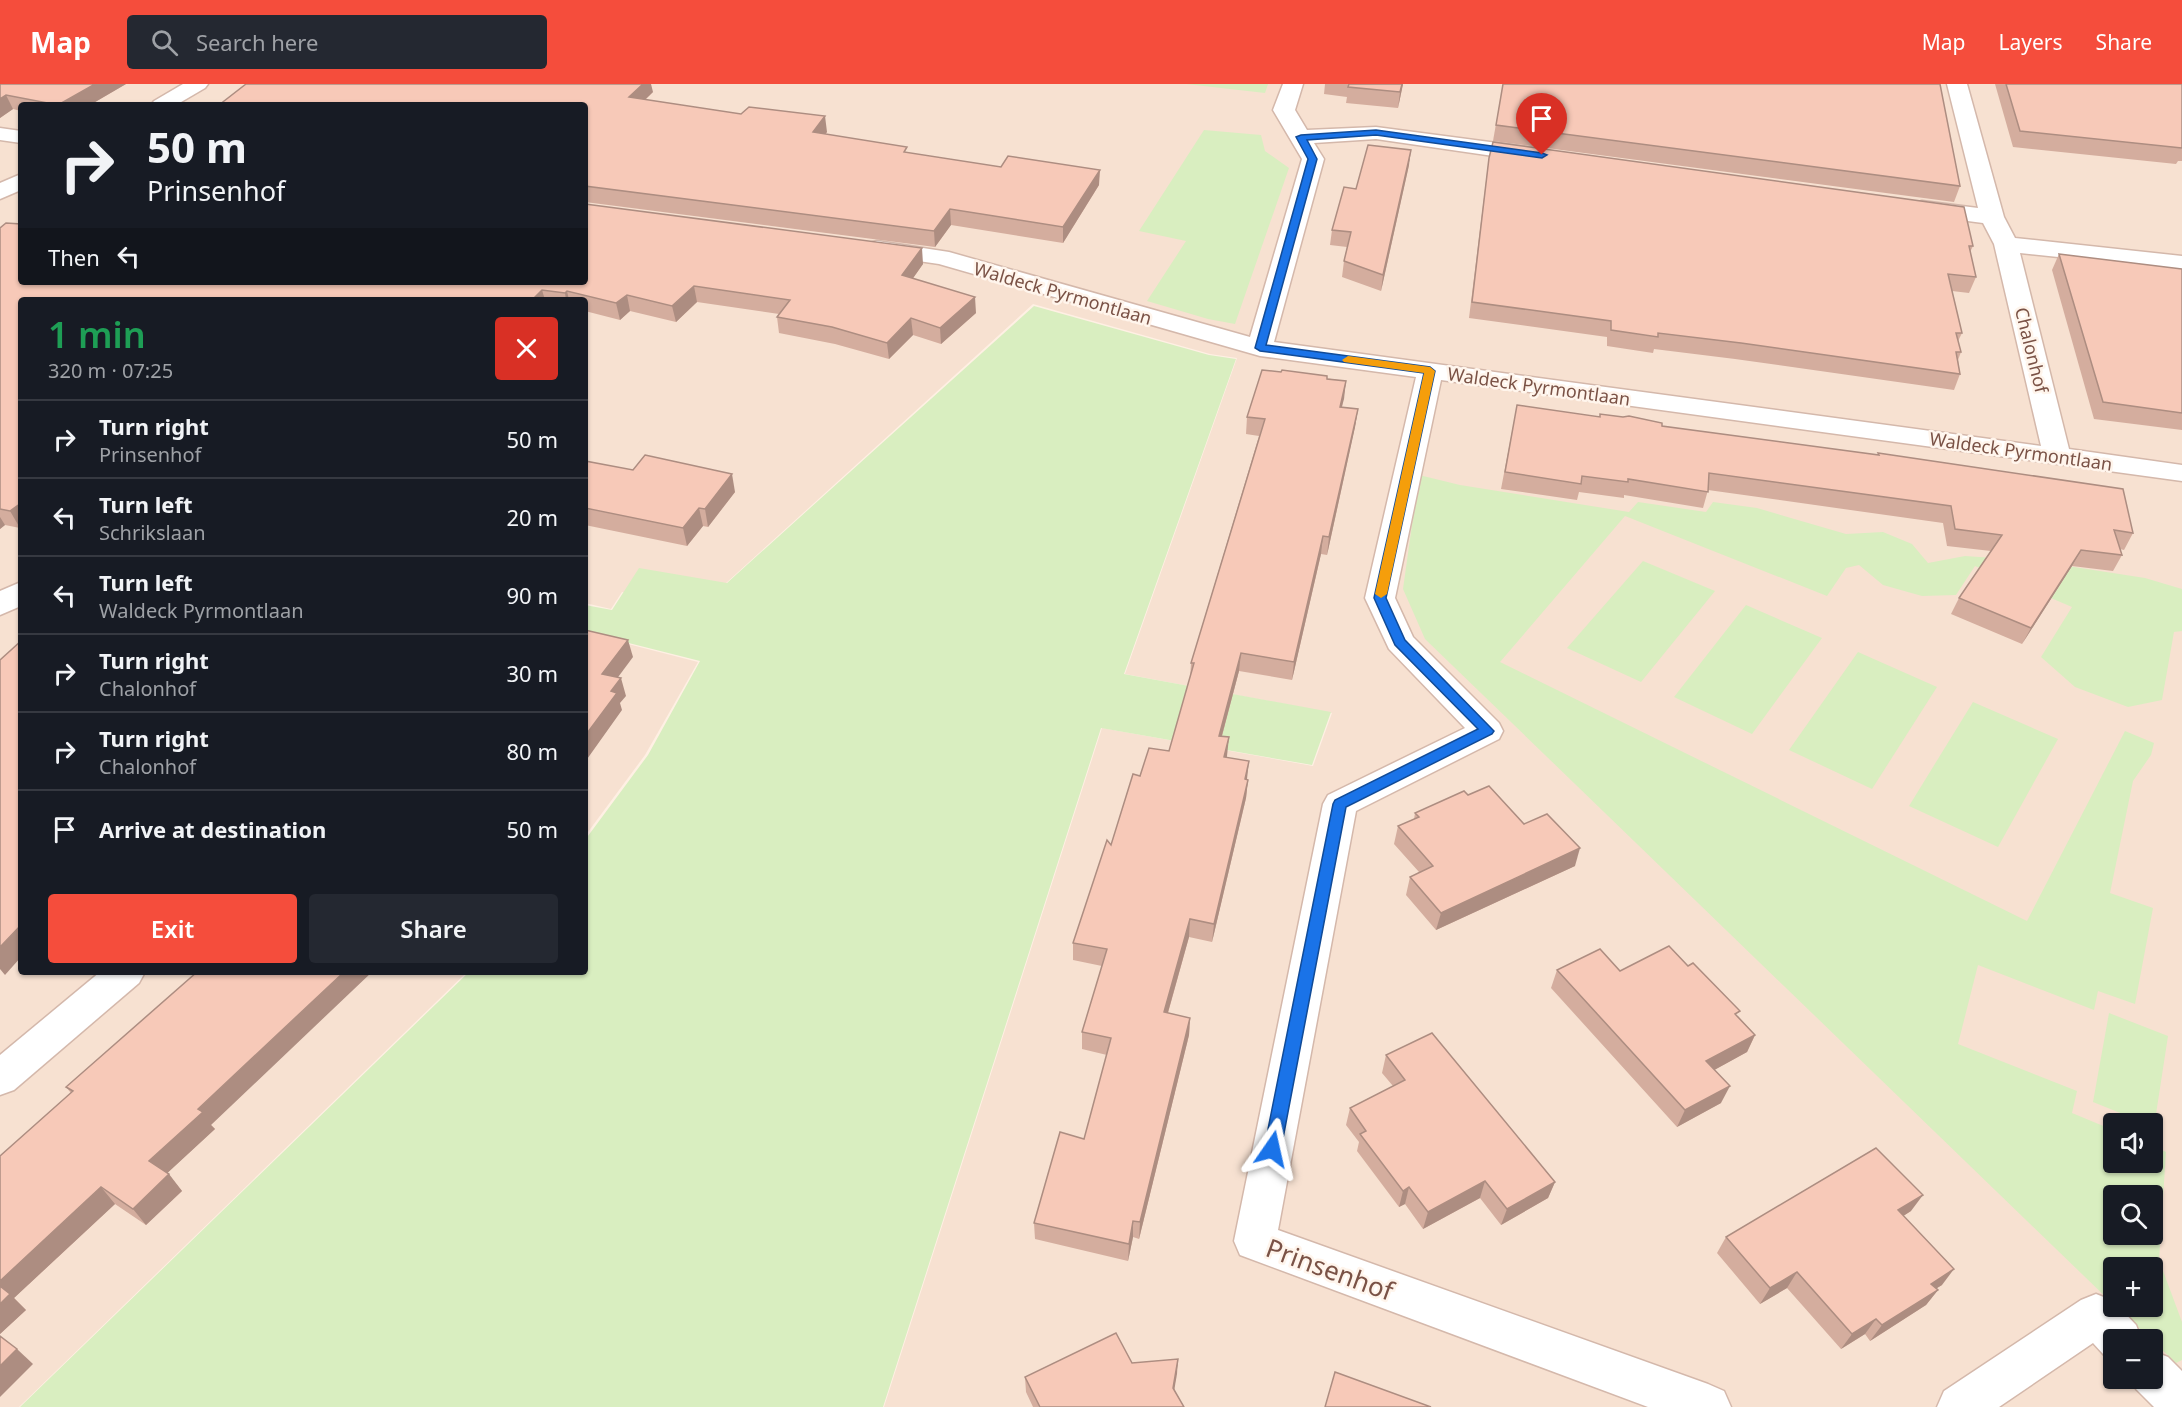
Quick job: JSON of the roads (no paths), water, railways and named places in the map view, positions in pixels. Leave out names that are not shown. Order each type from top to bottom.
[{"type":"street","points":[[166,102],[198,84]]},
{"type":"street","points":[[1260,348],[1313,159],[1284,110],[1293,84]]},
{"type":"street","name":"Chalonhof","points":[[1957,84],[1992,217],[2006,244],[2057,456]]},
{"type":"street","points":[[1301,137],[1376,133],[1554,157]]},
{"type":"street","points":[[0,134],[18,137]]},
{"type":"street","points":[[0,192],[18,183]]},
{"type":"street","points":[[1897,204],[1992,217]]},
{"type":"street","points":[[2006,244],[2182,263]]},
{"type":"street","name":"Waldeck Pyrmontlaan","points":[[858,246],[941,257],[1260,348],[2182,473]]},
{"type":"street","name":"Prinsenhof","points":[[1430,371],[1380,598],[1400,642],[1487,731],[1340,804],[1255,1241],[1708,1407]]},
{"type":"street","points":[[0,605],[18,594]]},
{"type":"street","points":[[0,1078],[122,975]]},
{"type":"street","points":[[1960,1407],[2108,1327]]},
{"type":"street","points":[[2163,1384],[2182,1403]]}]
